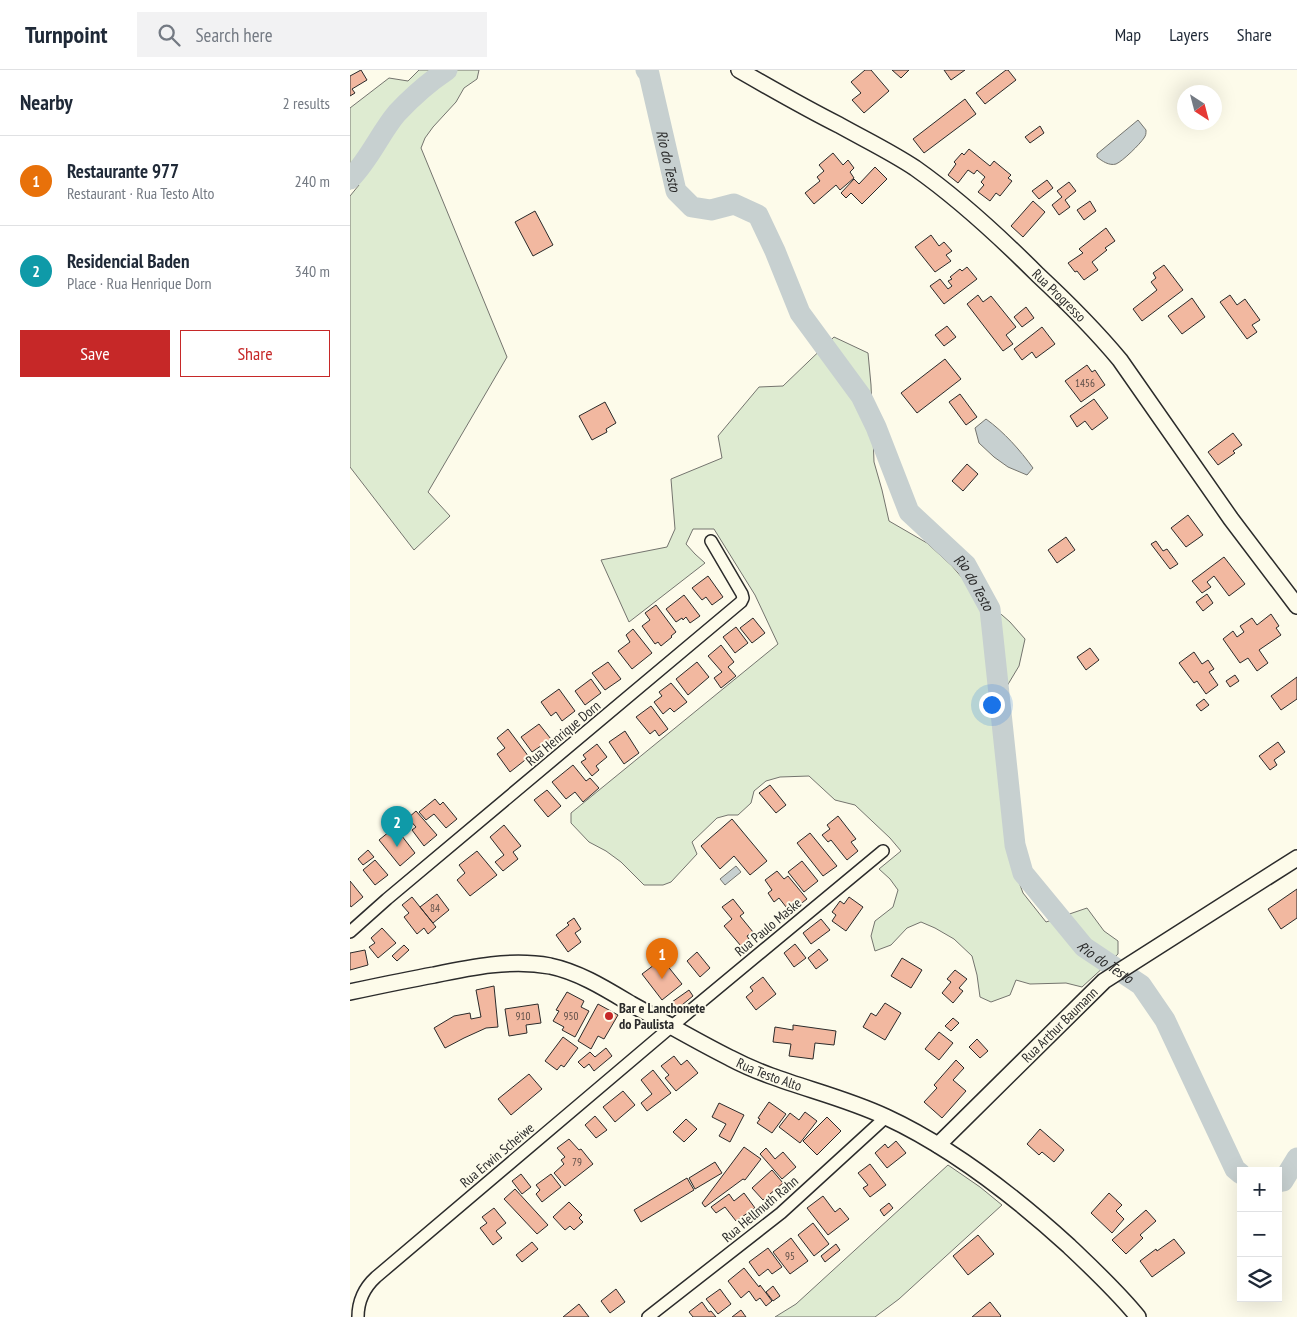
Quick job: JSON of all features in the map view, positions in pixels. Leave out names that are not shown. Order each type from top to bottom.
[{"type":"street","name":"Rua Progresso","points":[[739,70],[815,113],[876,144],[914,168],[937,184],[1020,256],[1099,335],[1120,360],[1235,525],[1297,606]]},
{"type":"street","name":"Rua Henrique Dorn","points":[[350,932],[741,602],[742,594],[711,541]]},
{"type":"street","name":"Rua Paulo Maske","points":[[672,1026],[882,851]]},
{"type":"street","name":"Rua Arthur Baumann","points":[[938,1145],[1104,981],[1297,858]]},
{"type":"street","name":"Rua Testo Alto","points":[[350,992],[489,964],[517,963],[548,966],[573,973],[754,1070],[864,1108],[886,1117],[938,1145],[993,1182],[1025,1208],[1107,1282],[1138,1317]]},
{"type":"street","name":"Rua Erwin Scheiwe","points":[[358,1317],[364,1291],[376,1277],[672,1026]]},
{"type":"street","name":"Rua Hellmuth Rahn","points":[[648,1317],[781,1213],[886,1117]]},
{"type":"green space","points":[[419,70],[479,70],[477,79],[464,88],[456,102],[425,138],[421,148],[507,357],[428,492],[450,516],[414,550],[350,467],[350,196],[359,185],[350,189],[350,108],[389,78],[408,81]]},
{"type":"green space","points":[[834,337],[868,353],[874,462],[889,521],[927,543],[952,566],[970,587],[1010,622],[1025,639],[1019,666],[992,711],[1003,798],[1007,849],[1023,893],[1046,922],[1087,908],[1104,931],[1118,941],[1118,954],[1082,987],[1066,983],[1030,984],[1016,980],[1010,995],[991,1002],[980,997],[972,956],[954,939],[921,922],[907,928],[891,945],[875,951],[871,936],[875,921],[893,907],[898,890],[879,869],[901,851],[855,805],[835,800],[809,776],[780,777],[766,781],[754,791],[751,803],[738,815],[717,818],[692,842],[697,854],[671,882],[663,885],[644,885],[621,862],[589,842],[571,823],[571,813],[778,644],[755,595],[714,529],[693,529],[686,544],[705,563],[629,622],[601,560],[667,547],[675,529],[671,479],[722,458],[718,436],[759,387],[783,386]]},
{"type":"green space","points":[[948,1165],[1002,1205],[899,1299],[875,1317],[775,1317],[796,1304]]},
{"type":"shaded area","points":[[1138,120],[1146,130],[1146,135],[1127,156],[1116,164],[1106,163],[1097,157],[1097,154]]},
{"type":"shaded area","points":[[986,419],[1011,442],[1033,468],[1027,475],[1008,467],[979,443],[975,428]]},
{"type":"shaded area","points":[[736,866],[741,872],[725,885],[720,879]]},
{"type":"building","points":[[361,70],[367,80],[352,89],[355,93],[350,96],[350,76]]},
{"type":"building","points":[[865,70],[871,70],[889,91],[864,113],[852,100],[861,93],[851,82]]},
{"type":"building","points":[[892,70],[909,70],[901,78]]},
{"type":"building","points":[[944,70],[965,70],[951,80]]},
{"type":"building","points":[[1006,70],[1016,80],[985,104],[976,93]]},
{"type":"building","points":[[965,99],[976,114],[924,153],[913,139]]},
{"type":"building","points":[[1040,126],[1044,133],[1030,143],[1025,137]]},
{"type":"building","points":[[969,149],[990,166],[994,161],[1011,175],[1008,178],[1012,181],[1000,196],[996,193],[990,201],[978,192],[984,185],[981,182],[985,177],[977,170],[974,174],[968,170],[958,183],[948,175],[956,164],[954,162],[962,153],[964,155]]},
{"type":"building","points":[[833,153],[843,165],[848,160],[854,168],[850,172],[854,178],[840,190],[836,185],[814,204],[805,193],[820,181],[817,177],[824,171],[819,165]]},
{"type":"building","points":[[875,167],[887,179],[862,204],[851,193],[846,198],[841,193],[854,179],[859,184]]},
{"type":"building","points":[[1047,180],[1053,188],[1039,199],[1032,191]]},
{"type":"building","points":[[1069,182],[1076,191],[1065,200],[1070,207],[1059,215],[1052,205],[1062,197],[1057,191]]},
{"type":"building","points":[[1033,201],[1045,212],[1023,237],[1011,226]]},
{"type":"building","points":[[1090,201],[1096,211],[1084,220],[1077,210]]},
{"type":"building","points":[[535,211],[553,245],[533,256],[515,222]]},
{"type":"building","points":[[1106,228],[1115,241],[1105,248],[1107,250],[1092,262],[1098,270],[1084,280],[1068,263],[1083,253],[1079,249]]},
{"type":"building","points":[[931,235],[939,246],[944,242],[952,251],[946,255],[951,261],[935,272],[915,247]]},
{"type":"building","points":[[1164,265],[1183,290],[1142,321],[1133,309],[1157,290],[1151,282],[1156,278],[1153,273]]},
{"type":"building","points":[[967,267],[977,279],[944,304],[930,286],[940,279],[948,289],[952,286],[948,281],[952,279],[950,277],[960,269],[962,271]]},
{"type":"building","points":[[978,295],[983,302],[991,296],[1016,327],[1006,335],[1013,344],[1003,351],[967,304]]},
{"type":"building","points":[[1230,295],[1237,305],[1245,299],[1260,320],[1252,325],[1257,332],[1247,339],[1220,302]]},
{"type":"building","points":[[1192,298],[1205,317],[1182,334],[1168,316]]},
{"type":"building","points":[[1026,307],[1034,318],[1022,327],[1014,317]]},
{"type":"building","points":[[947,326],[956,337],[944,346],[935,335]]},
{"type":"building","points":[[1042,327],[1055,344],[1036,358],[1032,352],[1022,360],[1014,349]]},
{"type":"building","points":[[945,359],[961,379],[917,413],[901,393]]},
{"type":"building","points":[[1087,365],[1092,372],[1095,370],[1105,385],[1081,402],[1065,381]]},
{"type":"building","points":[[960,394],[977,417],[966,425],[949,402]]},
{"type":"building","points":[[1094,399],[1108,418],[1092,430],[1085,421],[1077,427],[1070,416]]},
{"type":"building","points":[[605,402],[616,423],[606,429],[607,432],[592,440],[579,416]]},
{"type":"building","points":[[1233,433],[1242,445],[1233,451],[1235,453],[1218,465],[1208,452]]},
{"type":"building","points":[[967,464],[978,474],[963,491],[952,481]]},
{"type":"building","points":[[1188,515],[1203,535],[1186,547],[1171,528]]},
{"type":"building","points":[[1066,537],[1075,550],[1057,563],[1048,550]]},
{"type":"building","points":[[1156,541],[1163,551],[1167,549],[1178,564],[1170,569],[1151,544]]},
{"type":"building","points":[[1224,557],[1245,584],[1229,596],[1214,576],[1207,582],[1211,587],[1202,593],[1192,581]]},
{"type":"building","points":[[708,576],[723,597],[712,605],[706,597],[702,600],[692,588]]},
{"type":"building","points":[[1207,594],[1213,603],[1203,611],[1196,602]]},
{"type":"building","points":[[684,595],[700,616],[690,623],[686,617],[676,622],[666,609]]},
{"type":"building","points":[[656,605],[676,632],[661,646],[658,642],[655,644],[642,626],[650,620],[645,613]]},
{"type":"building","points":[[1271,614],[1279,626],[1276,628],[1281,635],[1259,650],[1268,663],[1257,671],[1248,658],[1240,663],[1223,639],[1233,631],[1237,637],[1244,632],[1240,626],[1252,618],[1257,625]]},
{"type":"building","points":[[753,618],[765,633],[752,643],[740,628]]},
{"type":"building","points":[[736,627],[748,643],[735,653],[723,637]]},
{"type":"building","points":[[633,629],[652,653],[632,669],[618,651],[630,642],[626,635]]},
{"type":"building","points":[[721,645],[734,662],[728,667],[736,676],[721,688],[714,678],[722,672],[708,656]]},
{"type":"building","points":[[1090,648],[1099,660],[1086,670],[1077,657]]},
{"type":"building","points":[[1194,652],[1202,664],[1208,660],[1214,669],[1209,672],[1218,685],[1206,694],[1197,681],[1194,683],[1179,663]]},
{"type":"building","points":[[608,662],[621,679],[605,690],[592,673]]},
{"type":"building","points":[[697,662],[709,677],[688,695],[676,679]]},
{"type":"building","points":[[1235,675],[1239,681],[1230,687],[1226,681]]},
{"type":"building","points":[[1297,677],[1297,699],[1281,710],[1271,696]]},
{"type":"building","points":[[591,679],[601,693],[585,705],[575,691]]},
{"type":"building","points":[[671,683],[687,702],[674,712],[670,708],[663,714],[654,702],[662,696],[659,692]]},
{"type":"building","points":[[559,689],[575,711],[562,721],[556,712],[551,716],[541,702]]},
{"type":"building","points":[[1204,699],[1209,705],[1201,711],[1196,705]]},
{"type":"building","points":[[651,706],[668,729],[659,736],[655,730],[650,734],[636,717]]},
{"type":"building","points":[[539,724],[551,739],[532,752],[521,737]]},
{"type":"building","points":[[508,729],[529,757],[510,772],[497,754],[505,748],[497,738]]},
{"type":"building","points":[[625,731],[639,753],[624,764],[609,742]]},
{"type":"building","points":[[1278,742],[1285,752],[1274,760],[1277,765],[1270,770],[1259,756]]},
{"type":"building","points":[[597,744],[607,757],[596,766],[599,770],[592,776],[581,762],[586,759],[583,755]]},
{"type":"building","points":[[573,765],[586,781],[590,778],[599,788],[583,802],[575,792],[566,799],[552,782]]},
{"type":"building","points":[[770,785],[786,805],[776,813],[759,793]]},
{"type":"building","points":[[547,790],[561,806],[548,817],[534,800]]},
{"type":"building","points":[[435,799],[440,805],[443,802],[457,819],[446,828],[434,814],[426,820],[419,812]]},
{"type":"building","points":[[416,811],[437,835],[424,846],[412,830],[416,827],[408,818]]},
{"type":"building","points":[[838,816],[856,839],[851,842],[858,851],[847,860],[831,840],[828,842],[822,835],[830,829],[827,825]]},
{"type":"building","points":[[732,819],[767,861],[750,875],[734,856],[720,869],[701,846]]},
{"type":"building","points":[[504,825],[521,846],[513,852],[518,859],[503,871],[495,862],[504,855],[490,837]]},
{"type":"building","points":[[395,827],[415,853],[400,866],[379,840]]},
{"type":"building","points":[[810,833],[837,866],[823,876],[797,843]]},
{"type":"building","points":[[368,850],[374,857],[363,865],[358,859]]},
{"type":"building","points":[[477,851],[497,875],[470,896],[457,880],[465,873],[459,865]]},
{"type":"building","points":[[375,860],[388,875],[375,885],[363,870]]},
{"type":"building","points":[[802,861],[818,881],[804,892],[788,872]]},
{"type":"building","points":[[777,871],[784,879],[788,876],[807,899],[790,912],[779,898],[774,902],[768,893],[772,890],[765,880]]},
{"type":"building","points":[[350,881],[363,897],[351,907],[350,905]]},
{"type":"building","points":[[1297,889],[1297,918],[1281,929],[1268,909]]},
{"type":"building","points":[[437,894],[449,910],[433,923],[420,907]]},
{"type":"building","points":[[412,897],[436,927],[428,934],[424,928],[417,934],[404,917],[409,913],[402,905]]},
{"type":"building","points":[[849,897],[863,907],[846,931],[832,921],[836,915],[832,912],[840,901],[844,904]]},
{"type":"building","points":[[733,899],[744,913],[740,916],[753,932],[747,936],[749,939],[741,946],[724,926],[732,919],[722,907]]},
{"type":"building","points":[[574,918],[581,929],[575,933],[581,942],[568,952],[556,935],[569,925],[567,923]]},
{"type":"building","points":[[821,919],[830,930],[811,944],[803,933]]},
{"type":"building","points":[[382,928],[396,943],[378,958],[369,947],[375,943],[371,938]]},
{"type":"building","points":[[795,944],[806,958],[794,967],[784,953]]},
{"type":"building","points":[[404,945],[409,950],[397,961],[392,956]]},
{"type":"building","points":[[819,949],[828,960],[816,969],[808,958]]},
{"type":"building","points":[[365,950],[368,965],[350,970],[350,953]]},
{"type":"building","points":[[697,952],[710,968],[700,977],[687,961]]},
{"type":"building","points":[[902,958],[922,970],[911,988],[891,976]]},
{"type":"building","points":[[662,959],[682,984],[662,1000],[642,974]]},
{"type":"building","points":[[955,970],[967,979],[959,988],[963,991],[953,1003],[942,993],[951,982],[947,979]]},
{"type":"building","points":[[763,977],[776,994],[756,1010],[746,997],[753,991],[750,987]]},
{"type":"building","points":[[494,986],[498,1027],[486,1028],[445,1048],[434,1028],[454,1016],[470,1013],[471,1019],[481,1017],[476,990]]},
{"type":"building","points":[[689,990],[693,996],[677,1009],[672,1002]]},
{"type":"building","points":[[567,992],[584,1001],[581,1007],[589,1011],[575,1037],[562,1030],[564,1027],[553,1021],[559,1011],[556,1010]]},
{"type":"building","points":[[885,1003],[901,1013],[885,1040],[863,1027],[871,1013],[876,1016]]},
{"type":"building","points":[[538,1004],[541,1023],[526,1025],[527,1033],[509,1036],[505,1009]]},
{"type":"building","points":[[598,1004],[618,1015],[604,1039],[598,1036],[591,1049],[578,1041]]},
{"type":"building","points":[[953,1018],[959,1023],[951,1031],[945,1026]]},
{"type":"building","points":[[793,1025],[836,1031],[834,1045],[815,1043],[813,1059],[789,1056],[791,1044],[773,1042],[775,1027],[793,1030]]},
{"type":"building","points":[[939,1032],[953,1043],[939,1060],[925,1049]]},
{"type":"building","points":[[563,1037],[578,1048],[564,1067],[561,1065],[557,1070],[545,1061]]},
{"type":"building","points":[[977,1039],[988,1051],[980,1058],[969,1047]]},
{"type":"building","points":[[606,1048],[612,1056],[594,1071],[589,1064],[584,1068],[578,1062],[590,1052],[595,1057]]},
{"type":"building","points":[[674,1056],[681,1065],[687,1060],[698,1073],[676,1091],[665,1078],[669,1075],[661,1066]]},
{"type":"building","points":[[956,1060],[964,1068],[953,1080],[966,1091],[942,1118],[924,1102],[937,1088],[934,1085]]},
{"type":"building","points":[[653,1070],[671,1093],[647,1111],[641,1103],[652,1094],[641,1080]]},
{"type":"building","points":[[529,1074],[542,1089],[511,1115],[498,1099]]},
{"type":"building","points":[[623,1091],[635,1105],[615,1122],[603,1107]]},
{"type":"building","points":[[769,1102],[786,1114],[772,1133],[757,1123],[760,1119],[758,1118]]},
{"type":"building","points":[[719,1103],[744,1115],[730,1142],[719,1136],[726,1124],[712,1117]]},
{"type":"building","points":[[805,1112],[817,1121],[800,1143],[779,1127],[790,1113],[799,1120]]},
{"type":"building","points":[[595,1116],[607,1130],[596,1138],[585,1125]]},
{"type":"building","points":[[827,1117],[841,1131],[817,1155],[803,1141]]},
{"type":"building","points":[[686,1119],[697,1129],[684,1142],[673,1132]]},
{"type":"building","points":[[1040,1129],[1064,1150],[1054,1162],[1042,1152],[1039,1155],[1027,1144]]},
{"type":"building","points":[[569,1139],[579,1150],[581,1149],[593,1164],[565,1186],[554,1173],[564,1164],[561,1160],[565,1157],[557,1148]]},
{"type":"building","points":[[896,1141],[906,1153],[887,1168],[875,1153],[885,1144],[888,1148]]},
{"type":"building","points":[[744,1147],[761,1159],[745,1180],[743,1179],[705,1207],[702,1203]]},
{"type":"building","points":[[766,1148],[775,1159],[783,1152],[796,1167],[782,1179],[760,1154]]},
{"type":"building","points":[[715,1162],[722,1173],[695,1189],[689,1178]]},
{"type":"building","points":[[870,1164],[886,1185],[870,1197],[863,1188],[868,1185],[858,1173]]},
{"type":"building","points":[[772,1170],[783,1183],[763,1200],[752,1188]]},
{"type":"building","points":[[521,1174],[531,1187],[522,1194],[512,1181]]},
{"type":"building","points":[[551,1174],[561,1187],[542,1202],[536,1194],[540,1190],[536,1185]]},
{"type":"building","points":[[687,1178],[694,1190],[641,1222],[634,1210]]},
{"type":"building","points":[[515,1189],[548,1225],[537,1234],[504,1199]]},
{"type":"building","points":[[744,1193],[755,1208],[736,1221],[725,1207],[716,1213],[711,1207],[729,1194],[734,1201]]},
{"type":"building","points":[[1109,1193],[1122,1205],[1116,1211],[1124,1219],[1112,1233],[1091,1213]]},
{"type":"building","points":[[823,1196],[835,1212],[840,1208],[849,1219],[828,1235],[807,1208]]},
{"type":"building","points":[[569,1202],[582,1215],[579,1218],[583,1222],[574,1230],[570,1226],[565,1230],[553,1217]]},
{"type":"building","points":[[889,1203],[893,1208],[884,1216],[880,1210]]},
{"type":"building","points":[[494,1208],[506,1223],[496,1231],[502,1238],[493,1245],[480,1228],[487,1223],[482,1217]]},
{"type":"building","points":[[1146,1210],[1156,1221],[1140,1235],[1143,1238],[1126,1254],[1112,1240]]},
{"type":"building","points":[[813,1223],[829,1244],[814,1256],[798,1235]]},
{"type":"building","points":[[978,1235],[994,1254],[968,1275],[953,1256]]},
{"type":"building","points":[[791,1238],[808,1261],[790,1274],[773,1252]]},
{"type":"building","points":[[1174,1239],[1185,1253],[1152,1277],[1140,1261]]},
{"type":"building","points":[[532,1242],[538,1249],[522,1262],[516,1255]]},
{"type":"building","points":[[836,1244],[840,1250],[825,1262],[821,1256]]},
{"type":"building","points":[[768,1248],[782,1267],[772,1274],[768,1269],[759,1276],[749,1262]]},
{"type":"building","points":[[744,1268],[772,1301],[766,1306],[760,1298],[756,1301],[749,1291],[741,1298],[728,1281]]},
{"type":"building","points":[[773,1286],[780,1296],[773,1301],[766,1292]]},
{"type":"building","points":[[616,1289],[625,1302],[610,1313],[601,1301]]},
{"type":"building","points":[[720,1289],[731,1304],[718,1314],[706,1299]]},
{"type":"building","points":[[702,1302],[709,1312],[711,1311],[716,1317],[693,1317],[689,1312]]},
{"type":"building","points":[[990,1302],[1000,1317],[972,1317]]},
{"type":"building","points":[[579,1304],[589,1317],[563,1317]]},
{"type":"building","points":[[741,1310],[746,1317],[732,1317]]},
{"type":"waterway","name":"Rio do Testo","points":[[350,179],[397,113],[421,90],[447,70]]},
{"type":"waterway","name":"Rio do Testo","points":[[646,70],[649,74],[676,191],[692,207],[711,210],[734,204],[758,215],[800,313],[861,396],[876,427],[909,512],[966,565],[990,609],[1015,845],[1023,873],[1084,947],[1141,985],[1165,1020],[1237,1171]]},
{"type":"waterway","name":"Rio do Testo","points":[[1282,1181],[1297,1158]]},
{"type":"place","name":"Residencial Baden","points":[[397,847]]},
{"type":"place","name":"Restaurante 977","points":[[662,979]]},
{"type":"place","name":"Bar e Lanchonete do Paulista","points":[[609,1016]]}]
